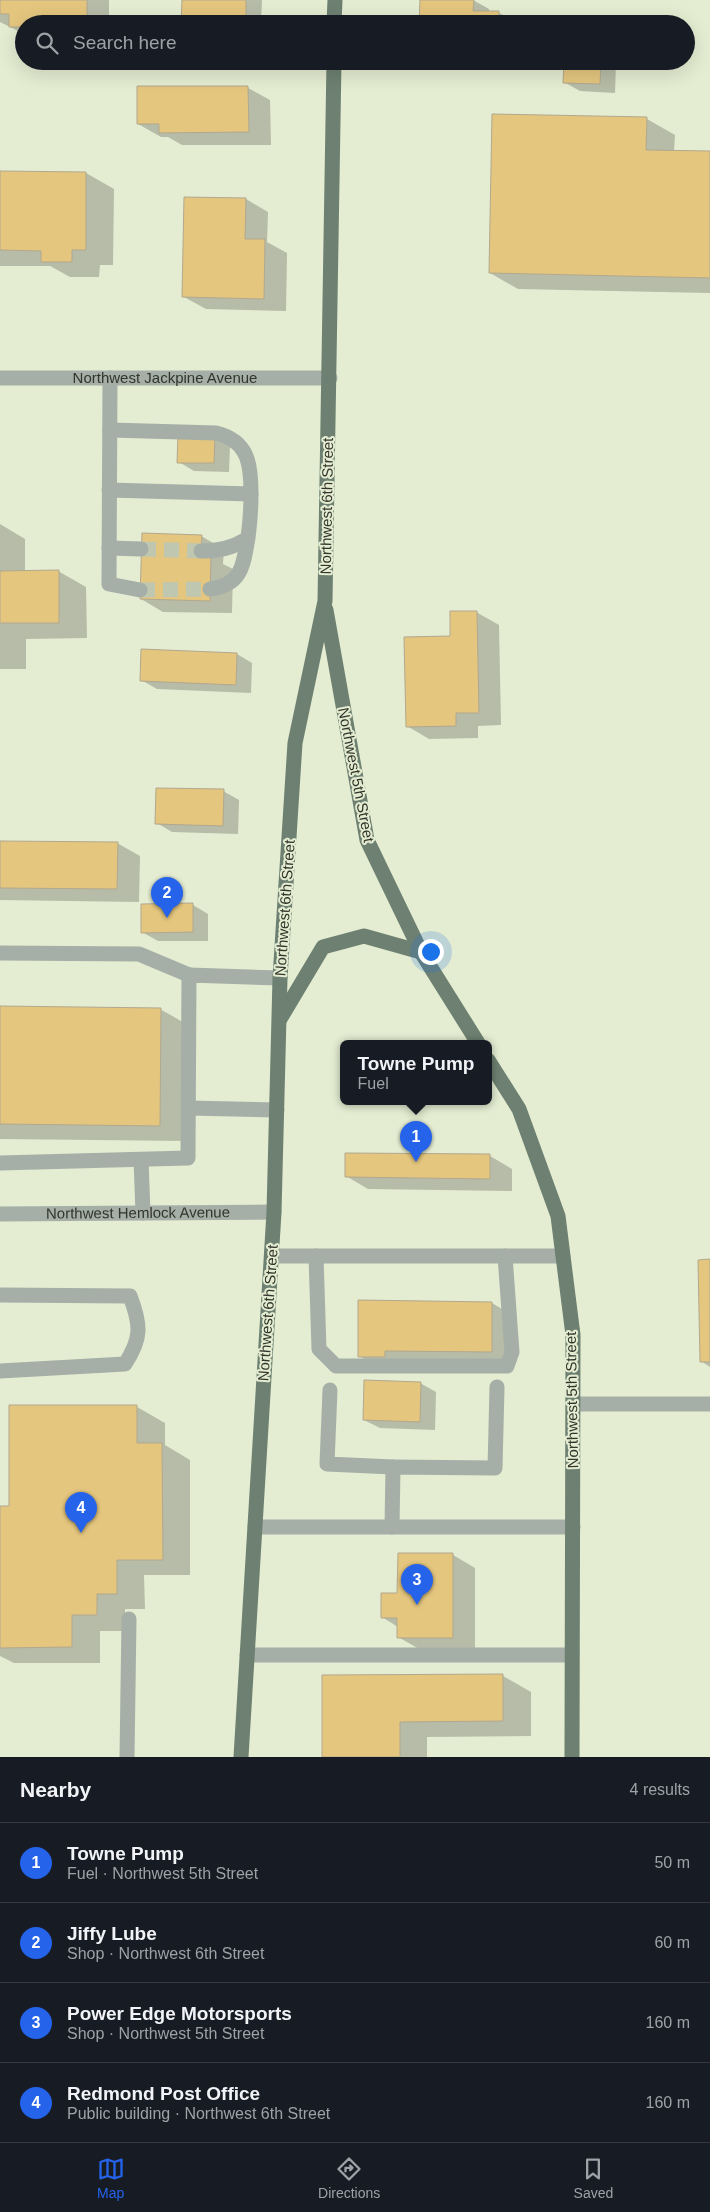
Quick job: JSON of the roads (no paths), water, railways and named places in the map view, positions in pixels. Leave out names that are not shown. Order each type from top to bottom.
[{"type":"main road","points":[[334,15],[335,0]]},
{"type":"main road","name":"Northwest 6th Street","points":[[241,1757],[272,1256],[280,978],[295,743],[325,601],[334,70]]},
{"type":"main road","name":"Northwest 5th Street","points":[[325,601],[367,840],[421,952],[476,1040]]},
{"type":"main road","points":[[279,1020],[322,947],[364,936],[421,952]]},
{"type":"main road","name":"Northwest 5th Street","points":[[492,1066],[519,1109],[558,1216],[573,1335],[572,1757]]},
{"type":"street","name":"Northwest Jackpine Avenue","points":[[0,378],[330,378]]},
{"type":"street","points":[[110,378],[110,584],[140,590]]},
{"type":"street","points":[[110,430],[216,433],[227,436],[239,444],[248,457],[251,494],[247,556],[241,570],[230,583],[210,589]]},
{"type":"street","points":[[110,490],[251,494]]},
{"type":"street","points":[[201,550],[218,550],[236,545],[247,539]]},
{"type":"street","points":[[110,548],[141,549]]},
{"type":"street","points":[[0,953],[139,954],[189,975],[280,978]]},
{"type":"street","points":[[0,1163],[188,1158],[189,975]]},
{"type":"street","points":[[188,1108],[277,1110]]},
{"type":"street","points":[[141,1160],[143,1213]]},
{"type":"street","name":"Northwest Hemlock Avenue","points":[[0,1214],[274,1212]]},
{"type":"street","points":[[272,1256],[563,1256]]},
{"type":"street","points":[[316,1256],[319,1349],[336,1366],[507,1366],[512,1352],[505,1256]]},
{"type":"street","points":[[0,1295],[130,1296],[139,1319],[136,1348],[124,1364],[0,1372]]},
{"type":"street","points":[[330,1390],[326,1464],[495,1468],[497,1387]]},
{"type":"street","points":[[573,1404],[710,1404]]},
{"type":"street","points":[[392,1527],[393,1467]]},
{"type":"street","points":[[255,1527],[573,1527]]},
{"type":"street","points":[[127,1757],[129,1619]]},
{"type":"street","points":[[247,1655],[572,1655]]},
{"type":"tunnel","points":[[141,549],[201,551]]},
{"type":"tunnel","points":[[140,590],[210,589]]},
{"type":"place","name":"Jiffy Lube","points":[[167,918]]},
{"type":"place","name":"Towne Pump","points":[[416,1162]]},
{"type":"place","name":"Redmond Post Office","points":[[81,1533]]},
{"type":"place","name":"Power Edge Motorsports","points":[[417,1605]]}]
